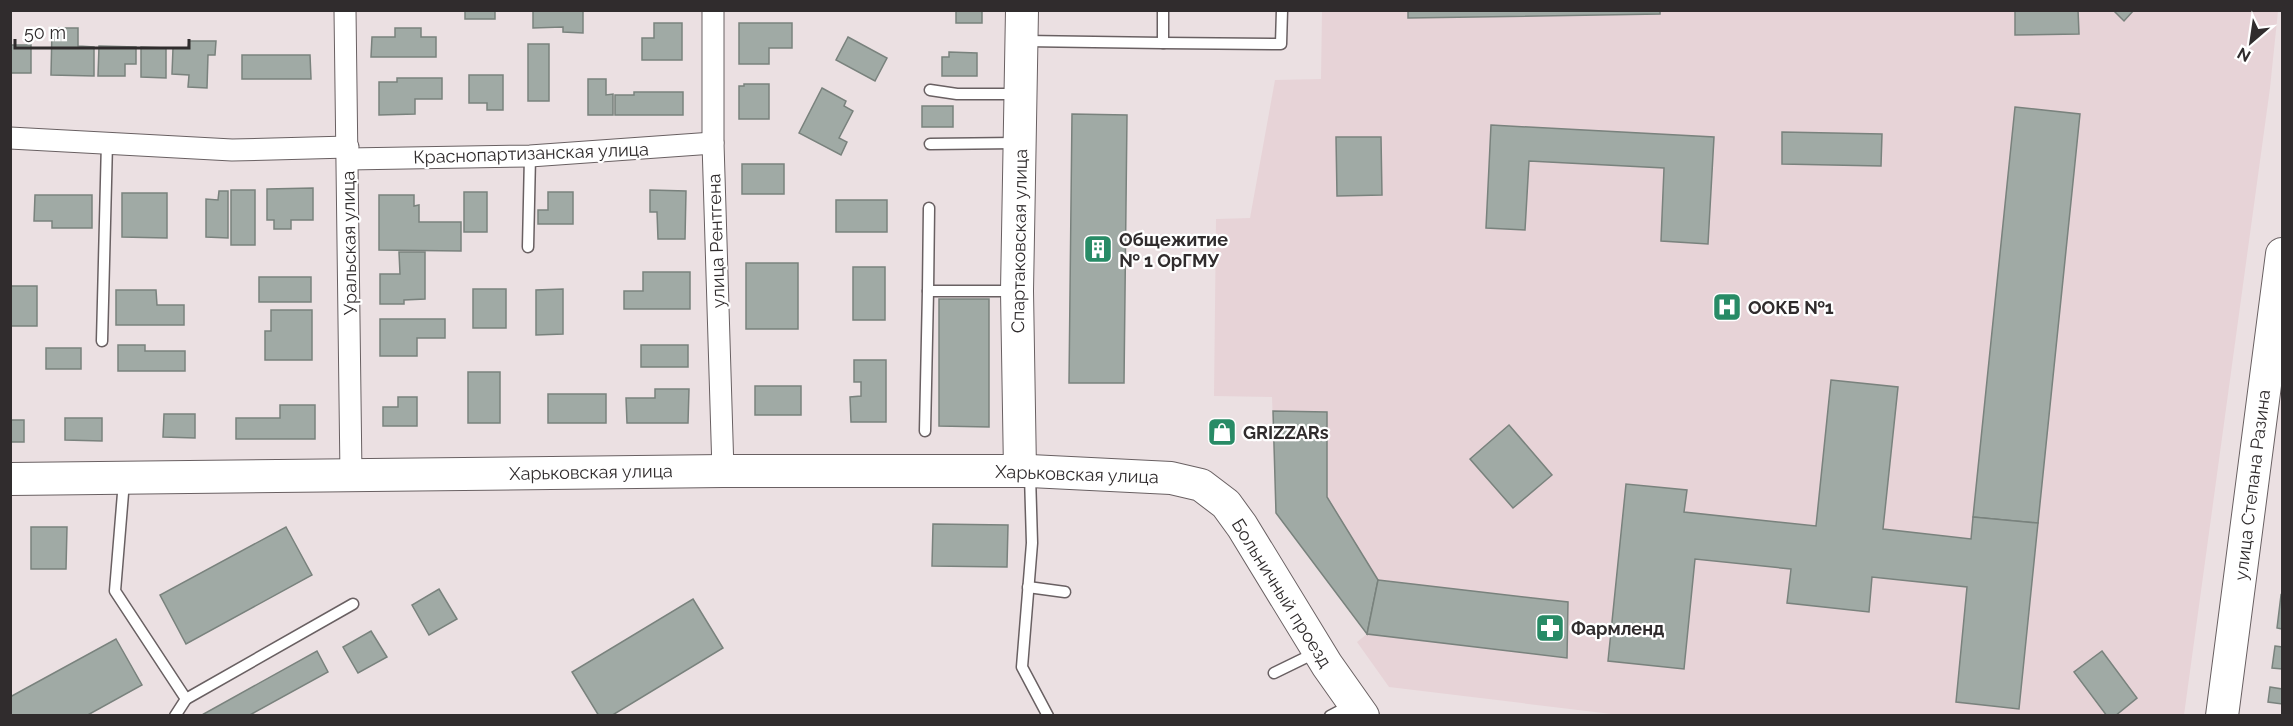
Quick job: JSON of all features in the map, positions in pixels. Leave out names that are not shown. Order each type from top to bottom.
[{"type":"street","name":"Уральская улица","points":[[345,10],[351,475]]},
{"type":"street","name":"улица Рентгена","points":[[713,10],[713,143],[723,471]]},
{"type":"street","name":"Спартаковская улица","points":[[1022,26],[1017,291],[1025,471]]},
{"type":"street","name":"Краснопартизанская улица","points":[[10,138],[232,150],[530,156],[713,143]]},
{"type":"street","name":"улица Степана Разина","points":[[2222,716],[2283,254]]},
{"type":"street","name":"Харьковская улица","points":[[10,479],[723,471],[1025,471],[1171,478]]},
{"type":"street","name":"Больничный проезд","points":[[1171,478],[1201,485],[1226,504],[1242,526],[1356,712]]},
{"type":"lane","points":[[1163,10],[1163,43]]},
{"type":"lane","points":[[1022,26],[1163,43],[1281,44],[1282,10]]},
{"type":"lane","points":[[930,90],[957,94],[1021,94]]},
{"type":"lane","points":[[102,341],[107,142]]},
{"type":"lane","points":[[930,144],[1020,142]]},
{"type":"lane","points":[[528,247],[530,156]]},
{"type":"lane","points":[[925,431],[929,208]]},
{"type":"lane","points":[[928,291],[1017,291]]},
{"type":"lane","points":[[1025,471],[1032,543],[1022,667],[1048,716]]},
{"type":"lane","points":[[124,478],[115,591],[186,699]]},
{"type":"lane","points":[[1028,587],[1065,592]]},
{"type":"lane","points":[[175,716],[186,699],[353,604]]},
{"type":"lane","points":[[1274,673],[1318,651]]},
{"type":"shaded area","name":"ООКБ №1","points":[[1322,11],[2278,11],[2270,88],[2184,715],[1628,716],[1389,687],[1357,642],[1367,634],[1276,513],[1272,397],[1214,396],[1216,219],[1250,218],[1275,80],[1321,79]]},
{"type":"building","points":[[465,10],[495,10],[495,19],[465,19]]},
{"type":"building","points":[[533,10],[583,10],[583,33],[563,32],[563,27],[533,28]]},
{"type":"building","points":[[956,10],[982,10],[982,23],[956,23]]},
{"type":"building","points":[[1408,10],[1660,10],[1660,14],[1408,18]]},
{"type":"building","points":[[2015,10],[2078,10],[2079,34],[2015,35]]},
{"type":"building","points":[[2113,10],[2134,10],[2124,21]]},
{"type":"building","points":[[654,23],[682,23],[682,60],[642,60],[642,38],[654,38]]},
{"type":"building","points":[[739,23],[792,23],[792,48],[769,48],[769,64],[739,64]]},
{"type":"building","points":[[52,28],[78,28],[78,46],[94,47],[94,76],[51,75]]},
{"type":"building","points":[[395,28],[421,28],[421,37],[436,37],[436,57],[371,57],[372,37],[395,37]]},
{"type":"building","points":[[848,37],[887,58],[875,81],[836,60]]},
{"type":"building","points":[[189,41],[216,41],[215,55],[208,55],[207,88],[188,87],[189,75],[172,74],[173,48],[188,48]]},
{"type":"building","points":[[528,44],[549,44],[549,101],[528,101]]},
{"type":"building","points":[[10,45],[31,45],[31,73],[10,73]]},
{"type":"building","points":[[99,46],[136,47],[136,64],[125,64],[125,76],[98,76]]},
{"type":"building","points":[[141,47],[166,48],[166,78],[141,77]]},
{"type":"building","points":[[949,52],[977,53],[977,76],[942,76],[942,57],[949,57]]},
{"type":"building","points":[[242,55],[310,55],[311,79],[242,79]]},
{"type":"building","points":[[469,75],[503,75],[503,110],[487,110],[487,103],[469,103]]},
{"type":"building","points":[[397,78],[442,78],[442,99],[415,99],[415,114],[379,115],[379,82],[397,82]]},
{"type":"building","points":[[588,79],[606,79],[606,95],[613,94],[613,115],[588,115]]},
{"type":"building","points":[[744,84],[769,84],[769,119],[739,119],[739,86],[744,86]]},
{"type":"building","points":[[822,88],[846,101],[844,106],[853,111],[839,138],[847,142],[841,155],[799,133]]},
{"type":"building","points":[[634,92],[683,92],[683,115],[615,115],[615,95],[634,95]]},
{"type":"building","points":[[922,106],[953,106],[953,127],[922,127]]},
{"type":"building","points":[[2015,107],[2080,114],[2038,523],[1973,517]]},
{"type":"building","name":"Общежитие № 1 ОрГМУ","points":[[1072,114],[1127,115],[1124,383],[1069,383]]},
{"type":"building","points":[[1491,125],[1714,137],[1708,244],[1661,241],[1664,168],[1529,161],[1525,230],[1486,228]]},
{"type":"building","points":[[1782,132],[1882,134],[1881,166],[1782,164]]},
{"type":"building","points":[[1336,137],[1381,137],[1382,195],[1337,196]]},
{"type":"building","points":[[742,164],[784,164],[784,194],[742,194]]},
{"type":"building","points":[[313,188],[313,220],[291,220],[291,229],[274,229],[274,220],[267,220],[267,189]]},
{"type":"building","points":[[231,190],[255,190],[255,245],[231,245]]},
{"type":"building","points":[[650,190],[686,191],[685,239],[658,239],[657,212],[650,212]]},
{"type":"building","points":[[219,191],[228,191],[228,238],[206,237],[206,199],[218,200]]},
{"type":"building","points":[[464,192],[487,192],[487,232],[464,232]]},
{"type":"building","points":[[548,192],[573,192],[573,224],[538,224],[538,210],[548,210]]},
{"type":"building","points":[[122,193],[167,193],[167,238],[122,237]]},
{"type":"building","points":[[35,195],[92,195],[92,228],[52,228],[52,221],[34,221]]},
{"type":"building","points":[[379,195],[414,195],[414,206],[419,205],[419,222],[461,222],[461,251],[379,250]]},
{"type":"building","points":[[836,200],[887,200],[887,232],[836,232]]},
{"type":"building","points":[[399,252],[425,252],[425,299],[404,300],[404,304],[380,304],[380,274],[400,274]]},
{"type":"building","points":[[746,263],[798,263],[798,329],[746,329]]},
{"type":"building","points":[[853,267],[885,267],[885,320],[853,320]]},
{"type":"building","points":[[643,272],[690,272],[690,309],[624,309],[624,291],[643,291]]},
{"type":"building","points":[[259,277],[311,277],[311,302],[259,302]]},
{"type":"building","points":[[10,286],[37,286],[37,326],[10,326]]},
{"type":"building","points":[[473,289],[506,289],[506,328],[473,328]]},
{"type":"building","points":[[563,289],[563,334],[536,335],[536,290]]},
{"type":"building","points":[[116,290],[156,290],[157,305],[184,305],[184,325],[116,325]]},
{"type":"building","points":[[939,299],[989,299],[989,427],[939,426]]},
{"type":"building","points":[[271,310],[312,310],[312,360],[265,360],[265,331],[271,331]]},
{"type":"building","points":[[380,319],[445,319],[445,338],[417,338],[417,356],[380,356]]},
{"type":"building","points":[[118,345],[145,345],[145,351],[185,351],[185,371],[118,371]]},
{"type":"building","points":[[641,345],[688,345],[688,367],[641,367]]},
{"type":"building","points":[[46,348],[81,348],[81,369],[46,369]]},
{"type":"building","points":[[854,360],[886,360],[886,422],[851,422],[850,397],[861,396],[861,382],[854,382]]},
{"type":"building","points":[[468,372],[500,372],[500,423],[468,423]]},
{"type":"building","points":[[1831,380],[1898,387],[1883,529],[1971,539],[1973,517],[2038,523],[2019,709],[1956,702],[1967,587],[1872,577],[1869,612],[1787,603],[1791,569],[1695,559],[1684,669],[1608,661],[1626,484],[1687,490],[1684,512],[1816,526]]},
{"type":"building","points":[[755,386],[801,386],[801,415],[755,415]]},
{"type":"building","points":[[655,389],[689,389],[688,423],[627,423],[626,398],[655,398]]},
{"type":"building","points":[[548,394],[606,394],[606,423],[548,423]]},
{"type":"building","points":[[398,397],[417,397],[417,426],[383,426],[383,407],[398,407]]},
{"type":"building","points":[[280,405],[315,405],[315,439],[236,439],[236,418],[280,418]]},
{"type":"building","points":[[1273,411],[1327,412],[1327,497],[1378,580],[1367,634],[1276,513]]},
{"type":"building","points":[[164,414],[195,414],[195,438],[163,437]]},
{"type":"building","points":[[65,418],[102,418],[102,441],[65,440]]},
{"type":"building","points":[[10,420],[24,420],[24,442],[10,442]]},
{"type":"building","points":[[1509,425],[1552,475],[1513,508],[1470,459]]},
{"type":"building","points":[[933,524],[1008,525],[1007,567],[932,566]]},
{"type":"building","points":[[31,527],[67,527],[66,569],[31,569]]},
{"type":"building","points":[[286,527],[312,575],[186,644],[160,595]]},
{"type":"building","points":[[1378,580],[1568,602],[1567,658],[1367,634]]},
{"type":"building","points":[[439,589],[457,619],[429,635],[412,605]]},
{"type":"building","points":[[2282,596],[2282,629],[2277,628]]},
{"type":"building","points":[[693,599],[723,648],[611,716],[599,716],[572,672]]},
{"type":"building","points":[[371,631],[387,657],[358,673],[343,647]]},
{"type":"building","points":[[116,639],[142,685],[86,716],[10,716],[10,697]]},
{"type":"building","points":[[2275,646],[2282,647],[2282,669],[2272,668]]},
{"type":"building","points":[[317,651],[328,672],[248,716],[200,716]]},
{"type":"building","points":[[2102,651],[2137,698],[2115,716],[2107,716],[2074,672]]},
{"type":"building","points":[[2270,687],[2282,689],[2282,704],[2268,702]]},
{"type":"place","name":"Общежитие № 1 ОрГМУ","points":[[1098,249]]},
{"type":"place","name":"ООКБ №1","points":[[1727,307]]},
{"type":"place","name":"GRIZZARs","points":[[1222,432]]},
{"type":"place","name":"Фармленд","points":[[1550,628]]}]
